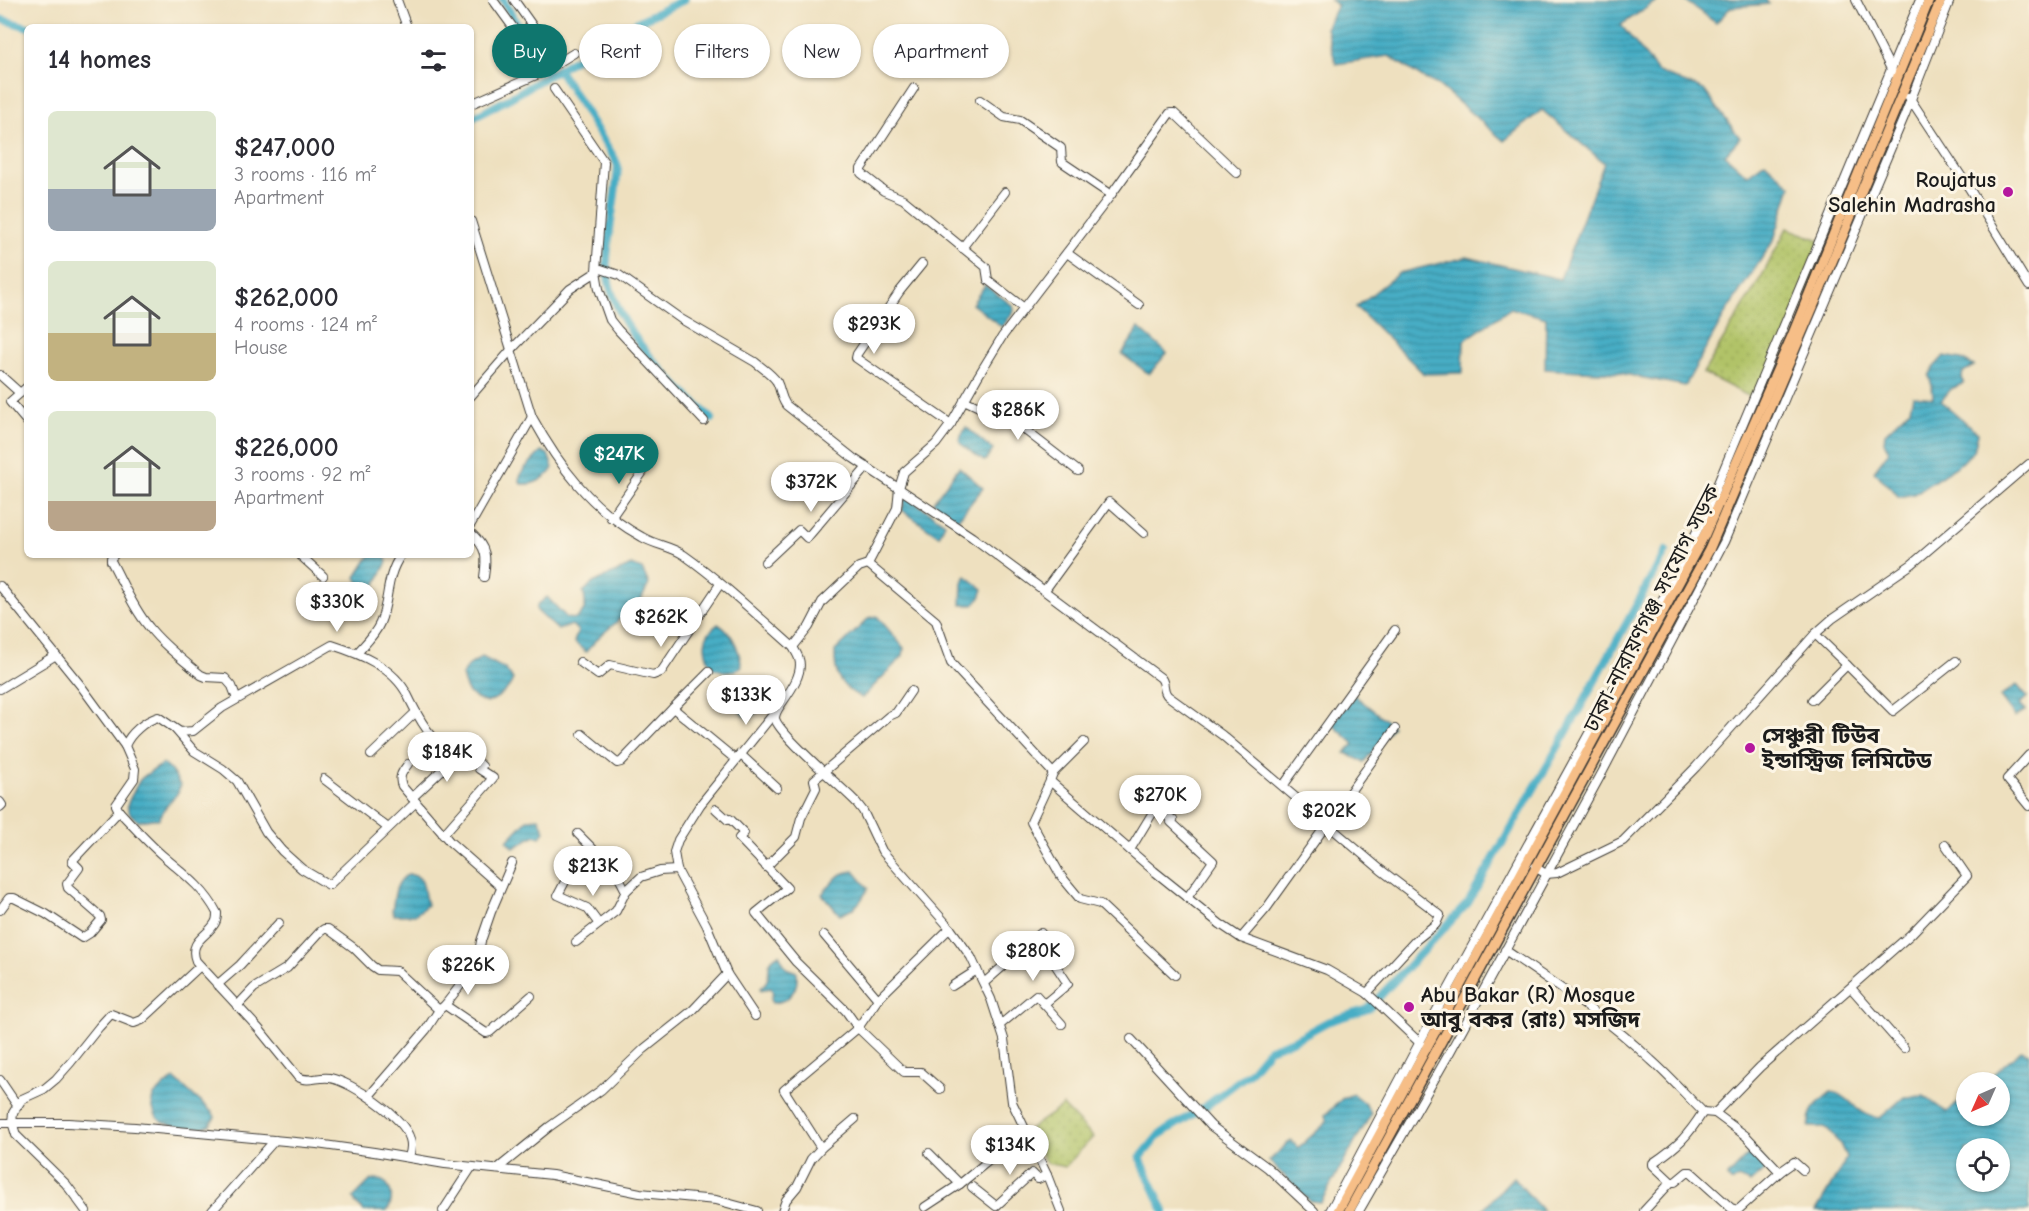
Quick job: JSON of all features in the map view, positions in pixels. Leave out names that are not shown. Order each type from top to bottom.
[{"type":"main road","name":"ঢাকা-নারায়ণগঞ্জ সংযোগ সড়ক","points":[[1351,1204],[1705,534],[1792,336],[1894,74],[1929,0]]},
{"type":"main road","name":"ঢাকা-নারায়ণগঞ্জ সংযোগ সড়ক","points":[[1338,1211],[1351,1204],[1708,550],[1819,293],[1941,0]]},
{"type":"street","points":[[397,0],[406,24]]},
{"type":"street","points":[[493,0],[511,24]]},
{"type":"street","points":[[514,0],[530,24]]},
{"type":"street","points":[[1856,0],[1894,74]]},
{"type":"street","points":[[1351,1204],[1420,1042],[1661,603],[1697,530],[1894,74],[1920,0]]},
{"type":"street","points":[[1329,1211],[1351,1204],[1450,1052],[1724,542],[1911,99],[1950,0]]},
{"type":"street","points":[[567,58],[574,53]]},
{"type":"street","points":[[474,103],[530,78]]},
{"type":"street","points":[[914,88],[861,169],[861,173],[884,191],[906,201],[986,267],[988,280],[1024,308]]},
{"type":"street","points":[[1903,88],[1969,188],[2029,286]]},
{"type":"street","points":[[554,89],[604,162],[599,289],[613,325],[704,421]]},
{"type":"street","points":[[980,100],[1004,117],[1020,120],[1061,148],[1062,162],[1111,195]]},
{"type":"street","points":[[793,647],[809,627],[822,602],[859,567],[868,564],[897,508],[899,488],[907,467],[936,444],[951,424],[1002,337],[1111,195],[1170,113],[1172,112],[1237,173]]},
{"type":"street","points":[[962,248],[1005,192]]},
{"type":"street","points":[[474,231],[532,417],[569,476],[597,506],[612,518],[640,537],[673,549],[720,584],[793,647],[800,660],[800,667],[793,684],[777,710],[700,805],[678,840],[674,852],[677,870],[707,926],[728,974],[755,1016]]},
{"type":"street","points":[[1067,253],[1139,305]]},
{"type":"street","points":[[922,264],[900,291],[856,358],[951,424]]},
{"type":"street","points":[[474,393],[570,289],[598,270],[614,272],[699,330],[755,362],[778,384],[780,397],[786,405],[867,467],[972,537],[1045,590],[1161,678],[1164,681],[1166,694],[1222,735],[1382,870],[1440,915],[1436,924],[1416,940],[1367,993]]},
{"type":"street","points":[[0,375],[20,393]]},
{"type":"street","points":[[24,390],[10,403],[24,419]]},
{"type":"street","points":[[964,400],[1021,427],[1078,471]]},
{"type":"street","points":[[474,519],[532,417]]},
{"type":"street","points":[[1535,867],[1546,874],[1557,873],[1623,841],[1696,766],[1815,634],[1832,619],[1912,564],[2029,464]]},
{"type":"street","points":[[612,518],[647,466]]},
{"type":"street","points":[[765,562],[799,530],[807,538],[867,467]]},
{"type":"street","points":[[1045,590],[1109,502],[1144,534]]},
{"type":"street","points":[[474,537],[483,548],[486,558],[484,577]]},
{"type":"street","points":[[111,558],[136,608],[149,628],[201,675],[225,678],[232,686],[237,699]]},
{"type":"street","points":[[303,558],[323,576]]},
{"type":"street","points":[[357,653],[375,633],[381,622],[391,571],[399,558]]},
{"type":"street","points":[[868,564],[936,621],[951,663],[1051,777],[1130,850],[1187,898],[1241,938],[1327,970],[1367,993],[1420,1042]]},
{"type":"street","points":[[580,662],[598,675],[610,665],[657,674],[720,584]]},
{"type":"street","points":[[0,586],[56,655],[124,746],[135,769],[134,779],[116,805],[118,811],[161,854],[192,880],[212,902],[217,913],[215,923],[195,945],[193,953],[200,966],[259,1029],[298,1077],[305,1081],[329,1078],[342,1082],[369,1096],[394,1117],[410,1137],[409,1157]]},
{"type":"street","points":[[1282,786],[1395,630]]},
{"type":"street","points":[[1815,634],[1893,711],[1956,661]]},
{"type":"street","points":[[124,746],[136,730],[158,717],[180,732],[193,731],[222,708],[332,645],[357,653],[375,663],[396,680],[432,736],[444,745],[464,749],[482,766],[479,769],[493,778],[443,835]]},
{"type":"street","points":[[0,689],[56,655]]},
{"type":"street","points":[[1812,700],[1846,665]]},
{"type":"street","points":[[582,734],[616,763],[621,762],[709,672]]},
{"type":"street","points":[[766,867],[796,837],[801,818],[816,788],[814,780],[889,716],[896,713],[911,691]]},
{"type":"street","points":[[673,708],[777,788]]},
{"type":"street","points":[[777,710],[775,718],[778,724],[856,802],[863,811],[882,851],[950,928],[970,957],[984,983],[1000,1025],[1012,1102],[1061,1211]]},
{"type":"street","points":[[371,755],[416,712]]},
{"type":"street","points":[[174,728],[194,751],[232,775],[243,789],[272,841],[292,861],[329,885],[464,749]]},
{"type":"street","points":[[1241,938],[1266,909],[1395,729]]},
{"type":"street","points":[[1084,742],[1051,777],[1031,822],[1061,876],[1080,899],[1100,904],[1175,975]]},
{"type":"street","points":[[2029,755],[2007,779],[2029,806]]},
{"type":"street","points":[[408,764],[399,779],[402,786],[443,835],[468,860],[501,887]]},
{"type":"street","points":[[324,779],[388,828]]},
{"type":"street","points":[[1130,850],[1167,789]]},
{"type":"street","points":[[0,802],[2,805],[0,807]]},
{"type":"street","points":[[1156,807],[1173,820],[1171,822],[1214,861],[1187,898]]},
{"type":"street","points":[[716,809],[744,833],[739,838],[787,888],[756,913],[796,962],[846,1011],[858,1028],[904,1072],[921,1072],[940,1089]]},
{"type":"street","points":[[0,910],[9,898],[14,898],[46,914],[82,938],[90,933],[101,920],[100,916],[68,888],[67,884],[80,868],[72,861],[118,811]]},
{"type":"street","points":[[578,834],[616,872],[626,891]]},
{"type":"street","points":[[1715,1113],[1760,1068],[1910,935],[1967,876],[1945,844]]},
{"type":"street","points":[[369,1096],[426,1030],[477,964],[481,941],[512,863]]},
{"type":"street","points":[[576,942],[616,911],[626,891],[640,877],[660,870],[677,870]]},
{"type":"street","points":[[568,876],[558,895],[587,908],[599,924]]},
{"type":"street","points":[[217,984],[240,965],[279,923]]},
{"type":"street","points":[[821,1148],[784,1090],[858,1028],[878,999],[950,928]]},
{"type":"street","points":[[237,1006],[254,987],[287,968],[324,929],[328,929],[354,948],[378,970],[397,971],[442,1008],[486,1033],[531,996]]},
{"type":"street","points":[[824,935],[878,999]]},
{"type":"street","points":[[984,983],[1039,935],[1068,984],[1044,1004]]},
{"type":"street","points":[[1505,950],[1555,983],[1623,1035],[1652,1060],[1703,1112],[1715,1113],[1746,1136],[1780,1172]]},
{"type":"street","points":[[86,1211],[66,1184],[16,1135],[12,1122],[13,1113],[22,1099],[44,1089],[56,1078],[111,1014],[134,1023],[142,1020],[200,966]]},
{"type":"street","points":[[952,986],[977,970]]},
{"type":"street","points":[[497,1169],[549,1127],[601,1090],[644,1049],[693,1010],[728,974]]},
{"type":"street","points":[[1851,988],[1904,1048]]},
{"type":"street","points":[[1000,1025],[1036,994],[1062,1024]]},
{"type":"street","points":[[1131,1039],[1211,1126],[1268,1168],[1314,1211]]},
{"type":"street","points":[[0,1080],[17,1105]]},
{"type":"street","points":[[1671,1182],[1653,1163],[1675,1148],[1703,1112]]},
{"type":"street","points":[[782,1211],[786,1200],[797,1187],[811,1159],[855,1119]]},
{"type":"street","points":[[0,1123],[68,1123],[135,1127],[275,1140],[409,1157],[471,1168],[552,1175],[640,1192],[716,1200],[757,1211]]},
{"type":"street","points":[[925,1207],[960,1184],[1025,1131]]},
{"type":"street","points":[[212,1211],[275,1140]]},
{"type":"street","points":[[929,1153],[960,1184]]},
{"type":"street","points":[[1644,1211],[1671,1182],[1675,1182],[1687,1172],[1691,1172],[1731,1208],[1738,1210],[1794,1162],[1803,1170]]},
{"type":"street","points":[[443,1211],[471,1168]]},
{"type":"street","points":[[972,1187],[996,1206],[1032,1173],[1038,1179],[1047,1176]]},
{"type":"green space","points":[[1787,228],[1828,243],[1762,403],[1703,373],[1763,274]]},
{"type":"green space","points":[[1063,1106],[1093,1137],[1065,1167],[1046,1163],[1029,1129]]},
{"type":"water","points":[[1330,0],[1658,0],[1621,25],[1658,72],[1704,90],[1740,138],[1725,155],[1747,175],[1765,162],[1791,186],[1774,240],[1728,309],[1685,386],[1619,373],[1545,369],[1546,318],[1511,308],[1464,341],[1463,373],[1424,374],[1356,307],[1399,273],[1467,257],[1560,279],[1604,163],[1542,110],[1504,141],[1438,85],[1389,56],[1336,64],[1326,28],[1337,5]]},
{"type":"water","points":[[1684,0],[1766,0],[1769,4],[1731,7],[1716,23]]},
{"type":"water","points":[[985,285],[1013,306],[1014,311],[1002,327],[972,304]]},
{"type":"water","points":[[1139,328],[1167,353],[1149,374],[1122,354]]},
{"type":"water","points":[[1944,356],[1961,359],[1974,366],[1963,372],[1964,383],[1951,389],[1941,401],[1978,433],[1974,451],[1956,467],[1914,494],[1899,497],[1874,471],[1889,451],[1884,442],[1885,433],[1910,409],[1913,396],[1933,398],[1929,376]]},
{"type":"water","points":[[966,427],[993,450],[986,460],[984,461],[961,444],[959,439]]},
{"type":"water","points":[[542,451],[548,454],[553,468],[539,480],[530,484],[521,484],[519,479],[524,469]]},
{"type":"water","points":[[959,467],[983,488],[958,519],[952,518],[933,502]]},
{"type":"water","points":[[906,496],[945,523],[939,536],[902,510]]},
{"type":"water","points":[[368,558],[386,558],[387,562],[373,590],[369,592],[361,587],[356,577]]},
{"type":"water","points":[[631,565],[642,569],[649,584],[640,602],[599,637],[586,652],[574,642],[578,631],[572,625],[558,630],[537,611],[537,605],[547,597],[567,618],[576,619],[585,607],[583,592],[593,583]]},
{"type":"water","points":[[966,576],[983,589],[974,605],[961,605],[962,582]]},
{"type":"water","points":[[877,616],[904,648],[903,656],[862,698],[848,690],[840,680],[837,674],[835,651],[869,618]]},
{"type":"water","points":[[718,624],[732,637],[742,666],[731,672],[711,667],[705,649],[706,638]]},
{"type":"water","points":[[482,657],[505,669],[513,679],[503,694],[487,703],[470,694],[462,675],[468,666]]},
{"type":"water","points":[[2017,685],[2027,697],[2020,704],[2026,710],[2015,717],[2000,697]]},
{"type":"water","points":[[747,690],[764,706],[749,720],[732,705]]},
{"type":"water","points":[[1354,695],[1393,726],[1364,762],[1345,753],[1354,744],[1332,724]]},
{"type":"water","points":[[163,764],[180,785],[178,793],[167,805],[159,819],[138,821],[129,811],[129,801],[140,780]]},
{"type":"water","points":[[539,818],[545,831],[540,837],[535,835],[514,848],[507,841],[528,819]]},
{"type":"water","points":[[854,871],[868,888],[857,905],[840,915],[822,894],[839,876]]},
{"type":"water","points":[[409,874],[422,881],[427,905],[415,915],[394,915],[392,911],[396,890],[400,881]]},
{"type":"water","points":[[779,954],[786,968],[797,972],[797,978],[792,994],[784,1000],[772,1003],[771,988],[760,990],[768,978],[769,964]]},
{"type":"water","points":[[2021,1050],[2029,1053],[2029,1211],[1816,1211],[1846,1157],[1840,1144],[1825,1127],[1809,1127],[1812,1111],[1831,1092],[1843,1097],[1865,1113],[1880,1118],[1904,1097],[1924,1096],[1946,1112],[1956,1104],[1956,1126],[2010,1126],[2010,1072],[1996,1072]]},
{"type":"water","points":[[175,1079],[213,1113],[215,1117],[210,1125],[193,1128],[163,1122],[158,1118],[153,1107],[153,1097],[167,1083]]},
{"type":"water","points":[[1353,1094],[1366,1105],[1371,1114],[1321,1202],[1310,1201],[1269,1161],[1291,1140],[1298,1148],[1327,1122],[1325,1115],[1343,1098]]},
{"type":"water","points":[[1754,1149],[1769,1166],[1750,1183],[1738,1178],[1732,1182],[1727,1177]]},
{"type":"water","points":[[1513,1177],[1543,1211],[1481,1211]]},
{"type":"water","points":[[377,1179],[386,1184],[391,1192],[391,1201],[387,1211],[364,1211],[353,1198],[370,1181]]},
{"type":"waterway","points":[[503,0],[518,24]]},
{"type":"waterway","points":[[474,117],[641,20],[684,0]]},
{"type":"waterway","points":[[0,19],[24,26]]},
{"type":"waterway","points":[[564,78],[618,166],[607,262],[610,285],[617,307],[629,328],[660,368],[712,419]]},
{"type":"waterway","points":[[1164,1211],[1140,1158],[1159,1135],[1206,1106],[1249,1073],[1269,1049],[1294,1040],[1327,1022],[1368,1009],[1468,903],[1573,721],[1666,551]]},
{"type":"place","name":"Roujatus Salehin Madrasha","points":[[2008,192]]},
{"type":"place","name":"সেঞ্চুরী টিউব ইন্ডাস্ট্রিজ লিমিটেড","points":[[1750,748]]},
{"type":"place","name":"Abu Bakar (R) Mosque আবু বকর (রাঃ) মসজিদ","points":[[1409,1007]]}]
